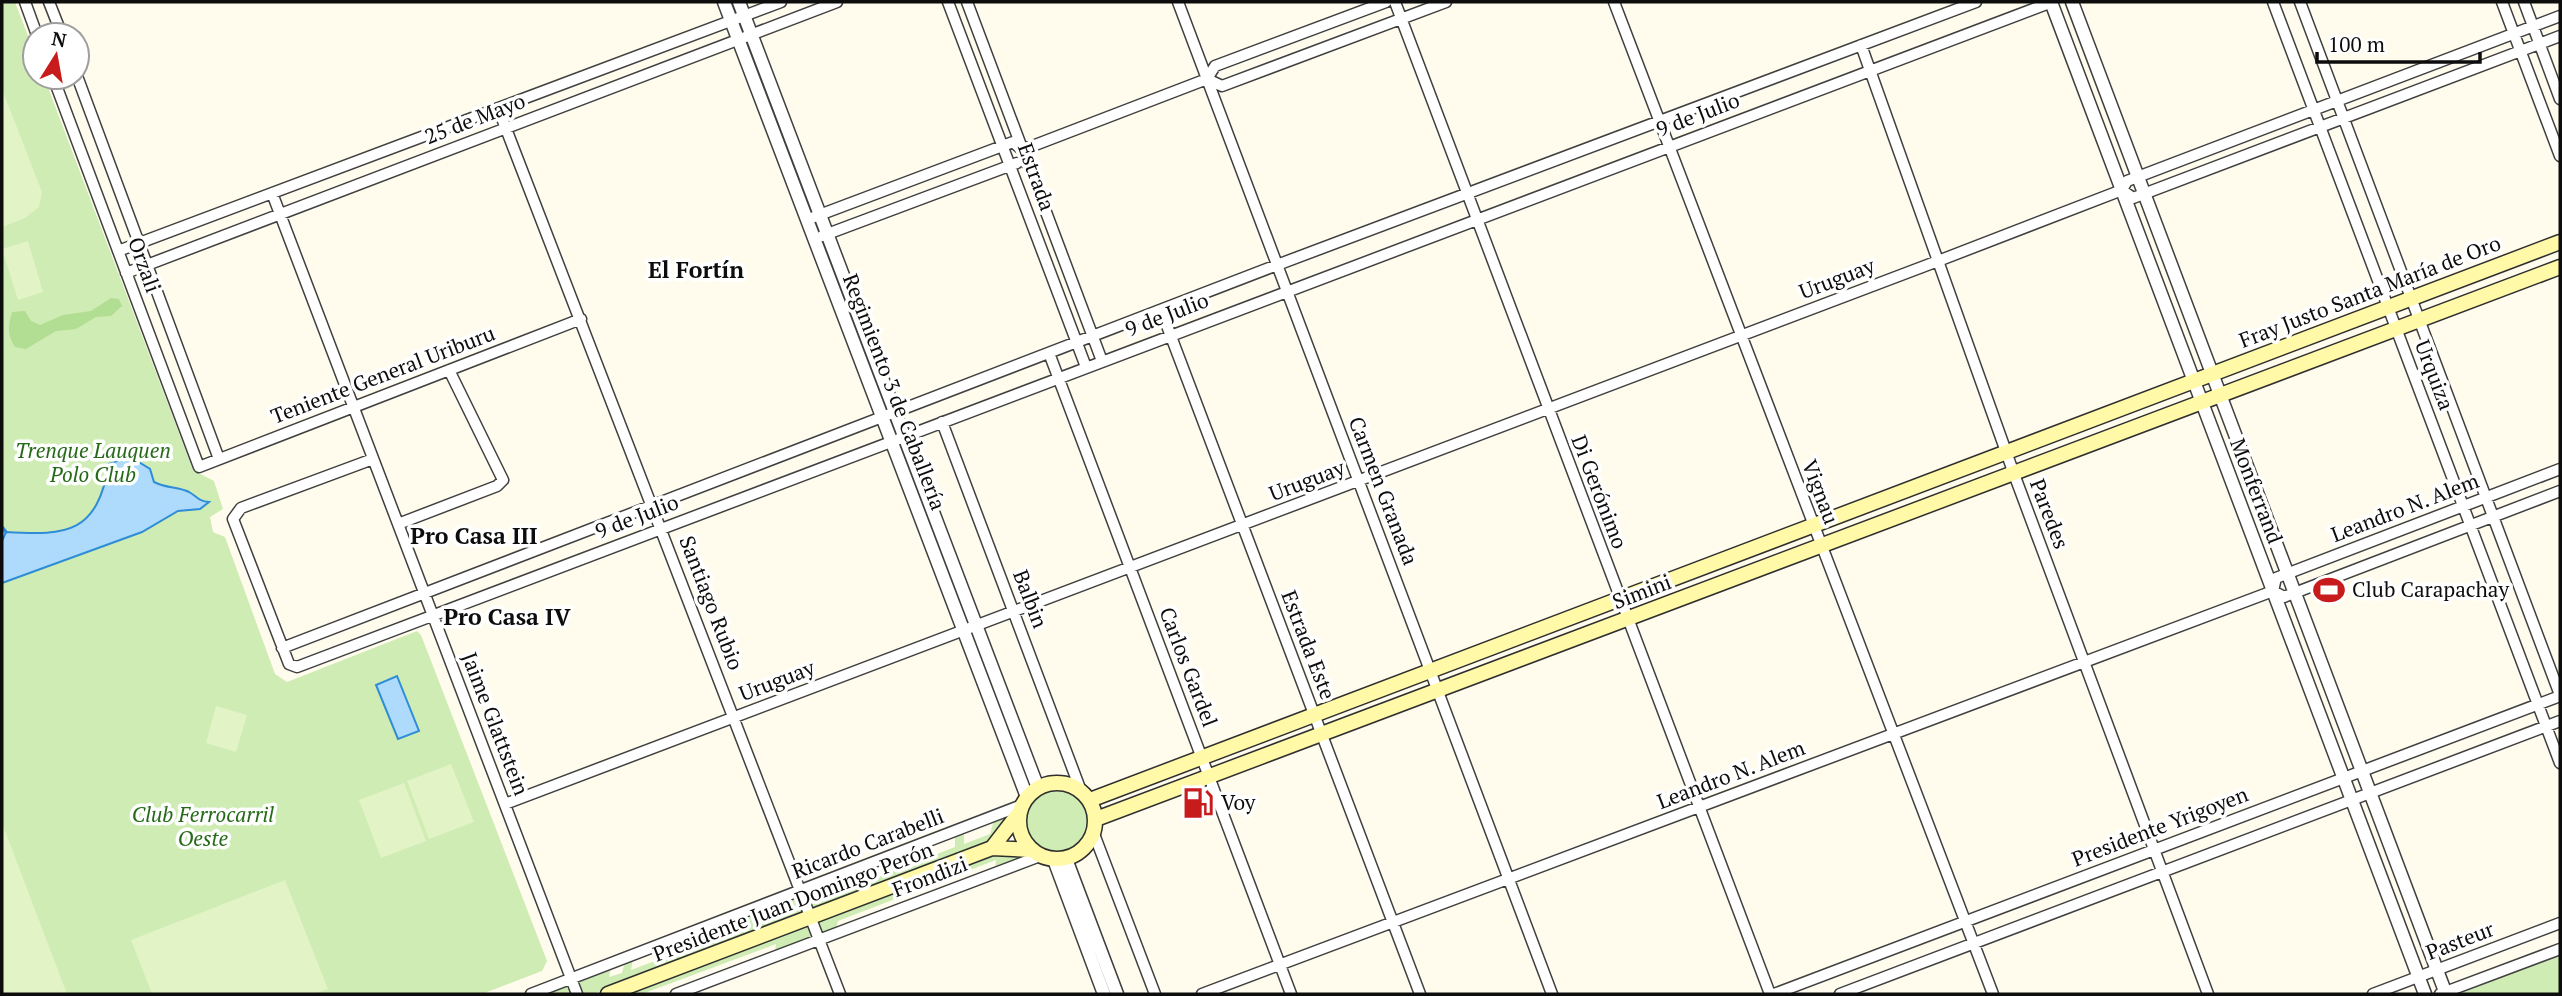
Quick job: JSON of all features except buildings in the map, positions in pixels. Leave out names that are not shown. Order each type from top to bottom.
[{"type":"main road","name":"Fray Justo Santa María de Oro","points":[[2194,381],[2560,242]]},
{"type":"main road","name":"Fray Justo Santa María de Oro","points":[[2202,403],[2560,267]]},
{"type":"main road","name":"Simini","points":[[1085,795],[1202,758],[2194,381]]},
{"type":"main road","name":"Simini","points":[[1095,827],[1209,777],[2202,403]]},
{"type":"main road","points":[[992,848],[1027,800],[1060,783],[1085,795],[1095,827],[1078,854],[1048,856],[1019,827],[1027,800]]},
{"type":"main road","name":"Presidente Juan Domingo Perón","points":[[608,994],[992,848],[1048,856]]},
{"type":"street","points":[[25,2],[32,21]]},
{"type":"street","points":[[50,2],[57,21]]},
{"type":"street","name":"Regimiento 3 de Caballería","points":[[724,2],[882,416],[971,628]]},
{"type":"street","name":"Regimiento 3 de Caballería","points":[[739,2],[895,411],[971,628],[1027,800]]},
{"type":"street","name":"25 de Mayo","points":[[118,251],[782,2]]},
{"type":"street","name":"25 de Mayo","points":[[126,273],[837,2]]},
{"type":"street","name":"Estrada","points":[[948,2],[1086,367]]},
{"type":"street","name":"Estrada","points":[[967,2],[1102,360]]},
{"type":"street","name":"Carmen Granada","points":[[1178,2],[1552,994]]},
{"type":"street","points":[[1022,150],[1207,79],[1215,66],[1386,2]]},
{"type":"street","name":"Di Gerónimo","points":[[1395,2],[1627,620],[1772,994]]},
{"type":"street","points":[[1207,79],[1222,86],[1446,2]]},
{"type":"street","name":"Vignau","points":[[1614,2],[1993,994]]},
{"type":"street","name":"9 de Julio","points":[[1976,2],[1277,265],[282,648],[289,664],[297,667],[2052,2]]},
{"type":"street","name":"Monferrand","points":[[2052,2],[2426,994]]},
{"type":"street","name":"Monferrand","points":[[2072,2],[2437,970],[2443,994]]},
{"type":"street","name":"Urquiza","points":[[2273,2],[2560,763]]},
{"type":"street","name":"Urquiza","points":[[2300,2],[2560,695]]},
{"type":"street","points":[[2502,2],[2560,156]]},
{"type":"street","points":[[2524,2],[2560,99]]},
{"type":"street","name":"Uruguay","points":[[505,804],[1740,337],[2122,190],[2127,181],[2560,16]]},
{"type":"street","points":[[2122,190],[2133,198],[2560,36]]},
{"type":"street","name":"Paredes","points":[[1861,45],[2014,474],[2208,994]]},
{"type":"street","name":"Orzali","points":[[58,91],[199,467]]},
{"type":"street","name":"Orzali","points":[[83,91],[219,459]]},
{"type":"street","name":"Santiago Rubio","points":[[499,108],[840,994]]},
{"type":"street","points":[[807,220],[1013,142],[1022,150],[1022,162],[814,239]]},
{"type":"street","name":"Jaime Glattstein","points":[[272,193],[577,994]]},
{"type":"street","name":"Estrada Este","points":[[1161,310],[1420,994]]},
{"type":"street","name":"Teniente General Uriburu","points":[[199,467],[581,319]]},
{"type":"street","name":"Carlos Gardel","points":[[1049,352],[1291,994]]},
{"type":"street","points":[[398,524],[497,485],[503,480],[449,370]]},
{"type":"street","name":"Balbin","points":[[942,422],[1085,795]]},
{"type":"street","points":[[282,648],[233,519],[241,508],[373,459]]},
{"type":"street","name":"Leandro N. Alem","points":[[2287,573],[2560,469]]},
{"type":"street","name":"Leandro N. Alem","points":[[1202,994],[2273,591],[2284,597],[2560,491]]},
{"type":"street","points":[[2273,591],[2276,578],[2287,573]]},
{"type":"street","name":"Presidente Yrigoyen","points":[[1772,994],[2560,695]]},
{"type":"street","name":"Presidente Yrigoyen","points":[[1840,994],[2560,721]]},
{"type":"street","name":"Ricardo Carabelli","points":[[531,994],[801,891],[1027,800]]},
{"type":"street","points":[[1095,827],[1155,994]]},
{"type":"street","points":[[1048,856],[1104,994]]},
{"type":"street","points":[[1048,856],[1116,994]]},
{"type":"street","name":"Frondizi","points":[[676,994],[1048,856]]},
{"type":"street","name":"Pasteur","points":[[2373,994],[2560,923]]},
{"type":"street","name":"Pasteur","points":[[2443,994],[2560,949]]},
{"type":"green space","name":"Club Ferrocarril Oeste","points":[[2,2],[15,2],[22,21],[21,91],[49,91],[193,470],[214,481],[223,509],[210,517],[213,532],[225,537],[275,674],[287,682],[417,631],[421,635],[547,961],[542,971],[482,994],[2,994]]},
{"type":"green space","points":[[2,89],[42,192],[39,207],[25,218],[2,227]]},
{"type":"green space","points":[[28,241],[43,292],[18,300],[2,249]]},
{"type":"green space","points":[[111,298],[119,299],[122,306],[111,316],[96,317],[76,329],[56,331],[26,349],[15,347],[12,343],[9,330],[12,312],[25,311],[31,321],[40,325],[63,315],[91,311]]},
{"type":"green space","points":[[216,706],[247,715],[236,752],[206,743]]},
{"type":"green space","points":[[451,764],[474,822],[429,839],[407,781]]},
{"type":"green space","points":[[404,783],[426,841],[381,858],[359,800]]},
{"type":"green space","points":[[1051,788],[1063,788],[1075,793],[1085,803],[1090,821],[1088,834],[1075,849],[1063,854],[1051,854],[1039,849],[1029,839],[1024,827],[1024,815],[1029,803],[1039,793]]},
{"type":"green space","points":[[1001,817],[1005,820],[990,843],[593,994],[546,994],[611,967],[609,977],[622,973],[625,962],[633,959],[631,970],[744,927],[746,916],[758,911],[758,922],[774,916],[775,904],[832,883],[832,894],[851,887],[853,874],[862,871],[860,884],[955,847],[955,835],[964,831],[964,844],[990,834],[994,820]]},
{"type":"green space","points":[[2,823],[67,994],[2,994]]},
{"type":"green space","points":[[993,853],[1017,856],[1018,859],[995,871],[996,860],[838,921],[836,930],[775,953],[776,944],[642,994],[620,994]]},
{"type":"green space","points":[[285,880],[328,989],[313,994],[152,994],[131,940]]},
{"type":"green space","points":[[2560,954],[2560,994],[2459,994]]},
{"type":"water","points":[[129,456],[150,469],[154,482],[185,490],[200,500],[209,502],[200,509],[178,511],[142,532],[2,583],[2,541],[6,532],[47,533],[76,525],[87,517],[97,504],[109,464]]},
{"type":"water","points":[[397,676],[419,731],[398,739],[376,685]]},
{"type":"waterway","points":[[2,527],[6,532]]},
{"type":"place","name":"Club Carapachay","points":[[2329,590]]},
{"type":"place","name":"Voy","points":[[1198,803]]},
{"type":"district","name":"El Fortín","points":[[696,270]]},
{"type":"district","name":"Pro Casa III","points":[[474,536]]},
{"type":"district","name":"Pro Casa IV","points":[[507,617]]},
{"type":"park label","name":"Trenque Lauquen Polo Club","points":[[93,463]]}]
